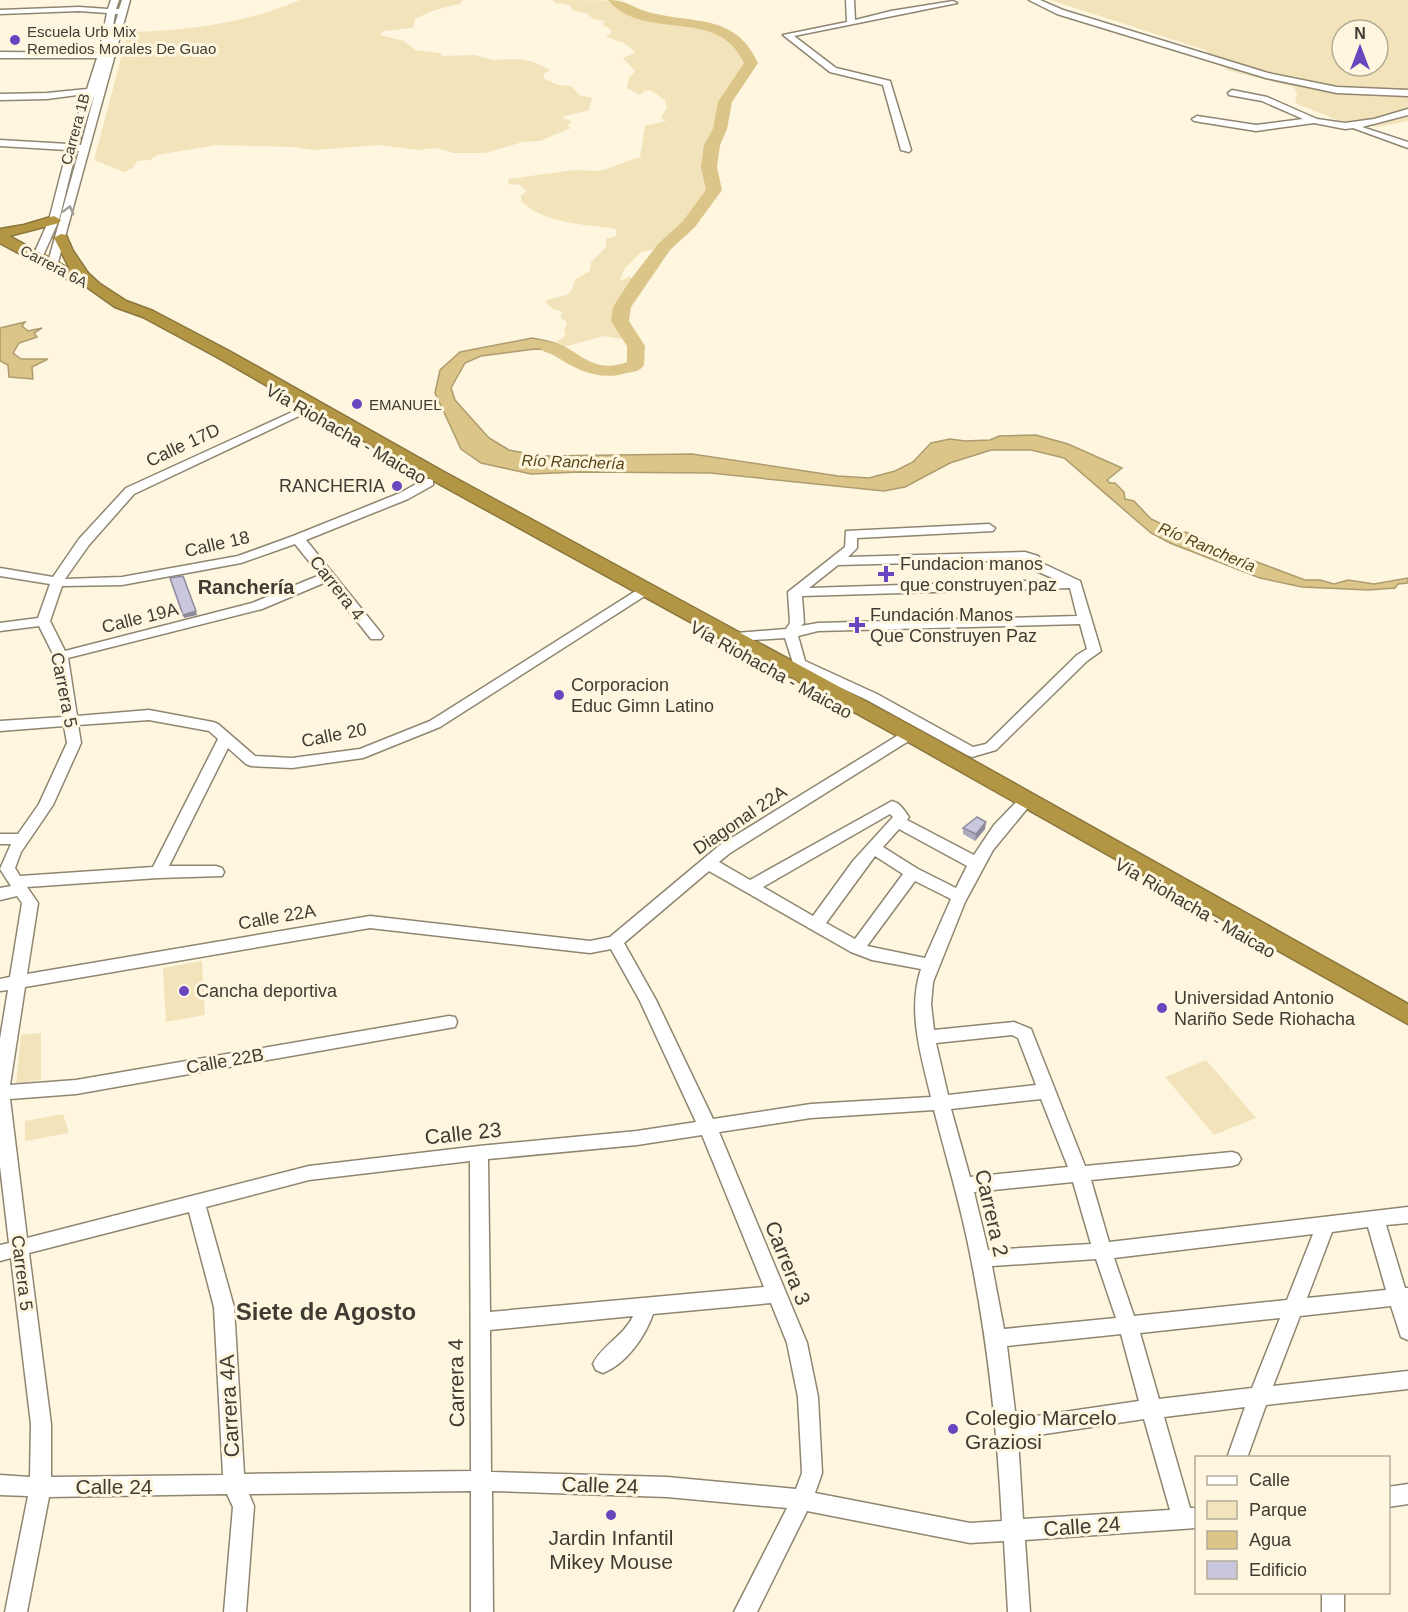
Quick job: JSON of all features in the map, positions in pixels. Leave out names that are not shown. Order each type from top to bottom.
[{"type":"highway","points":[[0,235],[54,220]]},
{"type":"highway","name":"Carrera 6A","points":[[0,235],[51,266],[107,295]]},
{"type":"highway","points":[[61,238],[65,254],[74,268],[88,282],[107,295]]},
{"type":"highway","name":"Vía Riohacha - Maicao","points":[[107,295],[134,312],[140,319],[438,476],[643,593],[1408,1015]]},
{"type":"highway","name":"Vía Riohacha - Maicao","points":[[310,407],[429,482],[591,564]]},
{"type":"highway","name":"Vía Riohacha - Maicao","points":[[1023,804],[1408,1030]]},
{"type":"street","name":"Carrera 1B","points":[[37,258],[54,220],[89,91],[106,56],[126,0]]},
{"type":"street","points":[[850,0],[851,24]]},
{"type":"street","points":[[1033,0],[1060,12],[1270,84],[1407,96]]},
{"type":"street","name":"Carrera 1B","points":[[110,44],[115,3]]},
{"type":"street","points":[[0,12],[79,9],[115,3],[123,13]]},
{"type":"street","points":[[906,150],[887,83],[832,70],[787,35],[851,24],[891,13],[953,3]]},
{"type":"street","points":[[52,54],[110,44]]},
{"type":"street","points":[[0,55],[106,56]]},
{"type":"street","name":"Carrera 1B","points":[[51,266],[61,238],[102,90],[106,56]]},
{"type":"street","points":[[1264,99],[1270,84]]},
{"type":"street","points":[[0,97],[47,96],[102,90]]},
{"type":"street","points":[[1232,93],[1264,99],[1315,121],[1369,130],[1408,145]]},
{"type":"street","points":[[1345,126],[1375,122],[1408,112]]},
{"type":"street","points":[[1197,119],[1256,128],[1315,121]]},
{"type":"street","points":[[0,143],[86,148]]},
{"type":"street","name":"Calle 17D","points":[[58,580],[84,542],[130,491],[310,407]]},
{"type":"street","name":"Calle 18","points":[[0,572],[72,584],[122,581],[241,559],[298,539],[404,496],[429,482]]},
{"type":"street","points":[[795,592],[851,549],[850,534],[989,528]]},
{"type":"street","name":"Carrera 4","points":[[298,539],[375,636]]},
{"type":"street","points":[[835,561],[1025,556],[1033,559],[1039,567],[1075,584]]},
{"type":"street","name":"Calle 19A","points":[[61,656],[257,606],[329,576]]},
{"type":"street","points":[[0,627],[43,621],[58,580]]},
{"type":"street","points":[[795,592],[1075,584]]},
{"type":"street","points":[[790,633],[799,663],[872,696],[972,752],[991,747],[1082,657],[1094,651],[1075,584]]},
{"type":"street","points":[[790,633],[797,623],[795,592]]},
{"type":"street","name":"Calle 20","points":[[0,726],[149,715],[213,727],[251,761],[292,763],[363,753],[435,724],[643,593]]},
{"type":"street","points":[[730,640],[790,633],[818,627],[1084,620]]},
{"type":"street","name":"Carrera 5","points":[[16,1612],[40,1487],[41,1424],[0,1093],[8,983],[30,903],[7,868],[22,838],[46,805],[74,742],[61,656],[43,621]]},
{"type":"street","points":[[158,872],[226,738]]},
{"type":"street","name":"Diagonal 22A","points":[[615,942],[725,849],[904,738]]},
{"type":"street","name":"Carrera 2","points":[[1019,1612],[1007,1430],[995,1339],[981,1259],[940,1104],[927,1037],[923,996],[931,965],[958,896],[975,863],[1023,804]]},
{"type":"street","points":[[750,887],[892,806],[901,817],[858,865],[816,924]]},
{"type":"street","points":[[897,821],[975,863]]},
{"type":"street","points":[[0,839],[22,838]]},
{"type":"street","points":[[873,848],[912,873],[958,896]]},
{"type":"street","points":[[708,863],[857,948],[872,954],[931,965]]},
{"type":"street","points":[[0,894],[18,886],[158,872],[216,872]]},
{"type":"street","points":[[857,948],[912,873]]},
{"type":"street","name":"Calle 22A","points":[[8,983],[370,922],[590,947],[615,942]]},
{"type":"street","name":"Carrera 3","points":[[615,942],[648,1000],[708,1128],[797,1343],[808,1397],[812,1473],[802,1500],[745,1612]]},
{"type":"street","name":"Calle 22B","points":[[0,1093],[76,1087],[449,1022]]},
{"type":"street","points":[[927,1037],[1014,1028],[1025,1034],[1080,1175],[1102,1251],[1128,1326],[1150,1409],[1190,1518]]},
{"type":"street","name":"Calle 23","points":[[0,1252],[309,1173],[479,1153],[637,1138],[811,1111],[940,1104],[1047,1091]]},
{"type":"street","name":"Carrera 4","points":[[479,1153],[482,1612]]},
{"type":"street","points":[[963,1185],[1232,1158]]},
{"type":"street","name":"Carrera 4A","points":[[195,1201],[224,1307],[234,1486],[244,1506],[236,1612]]},
{"type":"street","points":[[981,1259],[1102,1251],[1408,1215]]},
{"type":"street","points":[[1375,1218],[1403,1297],[1408,1331]]},
{"type":"street","points":[[1238,1456],[1256,1397],[1295,1308],[1326,1224]]},
{"type":"street","points":[[479,1322],[776,1294]]},
{"type":"street","points":[[995,1339],[1403,1297]]},
{"type":"street","points":[[603,1364],[626,1343],[643,1320],[645,1306]]},
{"type":"street","points":[[1007,1430],[1150,1409],[1408,1380]]},
{"type":"street","name":"Calle 24","points":[[0,1485],[40,1487],[234,1486],[482,1481],[667,1487],[802,1500],[970,1533],[1012,1532],[1190,1518]]},
{"type":"street","points":[[1390,1497],[1408,1494]]},
{"type":"street","points":[[1333,1594],[1333,1612]]},
{"type":"green space","points":[[300,0],[463,0],[460,4],[447,6],[415,19],[414,26],[411,28],[384,31],[380,35],[404,41],[415,50],[440,53],[442,56],[475,55],[493,60],[530,61],[551,70],[545,73],[543,78],[558,85],[571,86],[579,95],[592,98],[589,110],[562,117],[572,122],[567,125],[571,128],[540,141],[523,142],[485,153],[453,153],[437,148],[418,150],[379,145],[314,150],[294,147],[216,145],[157,155],[150,160],[137,161],[133,168],[124,172],[94,160],[128,32],[194,28],[238,20]]},
{"type":"green space","points":[[552,0],[616,1],[645,16],[707,26],[734,38],[744,48],[751,63],[725,102],[720,129],[712,145],[709,166],[714,190],[689,224],[664,247],[641,252],[625,268],[620,279],[621,281],[630,276],[632,283],[617,304],[615,313],[616,317],[621,317],[621,322],[634,341],[604,336],[564,347],[556,342],[566,335],[564,331],[567,322],[560,317],[563,312],[553,309],[546,303],[546,300],[567,295],[576,279],[590,271],[591,262],[606,247],[606,239],[616,236],[616,229],[553,219],[530,209],[521,201],[521,195],[527,191],[520,185],[509,184],[508,179],[575,170],[600,171],[640,157],[645,126],[666,121],[661,118],[667,107],[665,100],[650,90],[640,95],[627,88],[629,78],[635,71],[623,58],[636,52],[622,42],[606,37],[612,32],[603,26],[604,21],[593,19],[588,14],[573,10],[569,5]]},
{"type":"green space","points":[[1050,0],[1408,0],[1408,121],[1377,127],[1340,121],[1295,103],[1297,95],[1294,87],[1227,70],[1205,50]]},
{"type":"green space","name":"Cancha deportiva","points":[[202,961],[205,1015],[166,1022],[163,968]]},
{"type":"green space","points":[[41,1033],[41,1080],[16,1083],[21,1035]]},
{"type":"green space","points":[[1206,1060],[1256,1118],[1214,1135],[1165,1077]]},
{"type":"green space","points":[[63,1114],[69,1133],[25,1141],[25,1121]]},
{"type":"water","points":[[25,322],[22,326],[28,331],[42,328],[34,333],[37,337],[19,343],[13,353],[21,359],[48,359],[32,367],[33,379],[9,377],[8,365],[0,361],[0,328]]},
{"type":"water","name":"Río Ranchería","points":[[532,338],[562,347],[574,362],[553,350],[535,349],[481,356],[465,363],[451,388],[455,400],[489,438],[509,450],[540,456],[692,454],[838,476],[869,478],[895,471],[913,462],[931,443],[950,439],[990,440],[999,436],[1036,435],[1068,444],[1122,468],[1107,480],[1115,483],[1124,492],[1125,499],[1134,501],[1151,519],[1177,531],[1190,533],[1214,546],[1305,580],[1320,580],[1334,584],[1348,580],[1374,584],[1408,578],[1408,583],[1398,584],[1395,588],[1369,590],[1302,587],[1260,578],[1170,543],[1151,533],[1064,458],[1031,450],[991,450],[950,463],[905,487],[884,491],[710,473],[531,474],[481,463],[461,449],[435,393],[440,370],[460,352]]},
{"type":"building","points":[[183,576],[196,611],[183,615],[170,578]]},
{"type":"building","points":[[977,817],[986,822],[976,834],[963,828]]},
{"type":"waterway","name":"Río Ranchería","points":[[548,347],[560,351],[590,369],[613,371],[635,365],[636,346],[620,321],[622,307],[664,247],[689,224],[714,190],[709,167],[712,145],[720,129],[725,102],[751,63],[744,48],[734,37],[721,30],[643,15],[615,0]]},
{"type":"place","name":"Escuela Urb Mix Remedios Morales De Guao","points":[[15,40]]},
{"type":"place","name":"EMANUEL","points":[[357,404]]},
{"type":"place","name":"RANCHERIA","points":[[397,486]]},
{"type":"place","name":"Fundacion manos que construyen paz","points":[[886,574]]},
{"type":"place","name":"Fundación Manos Que Construyen Paz","points":[[857,625]]},
{"type":"place","name":"Corporacion Educ Gimn Latino","points":[[559,695]]},
{"type":"place","name":"Cancha deportiva","points":[[184,991]]},
{"type":"place","name":"Universidad Antonio Nariño Sede Riohacha","points":[[1162,1008]]},
{"type":"place","name":"Colegio Marcelo Graziosi","points":[[953,1429]]},
{"type":"place","name":"Jardin Infantil Mikey Mouse","points":[[611,1515]]},
{"type":"district","name":"Ranchería","points":[[246,587]]},
{"type":"district","name":"Siete de Agosto","points":[[326,1311]]}]
